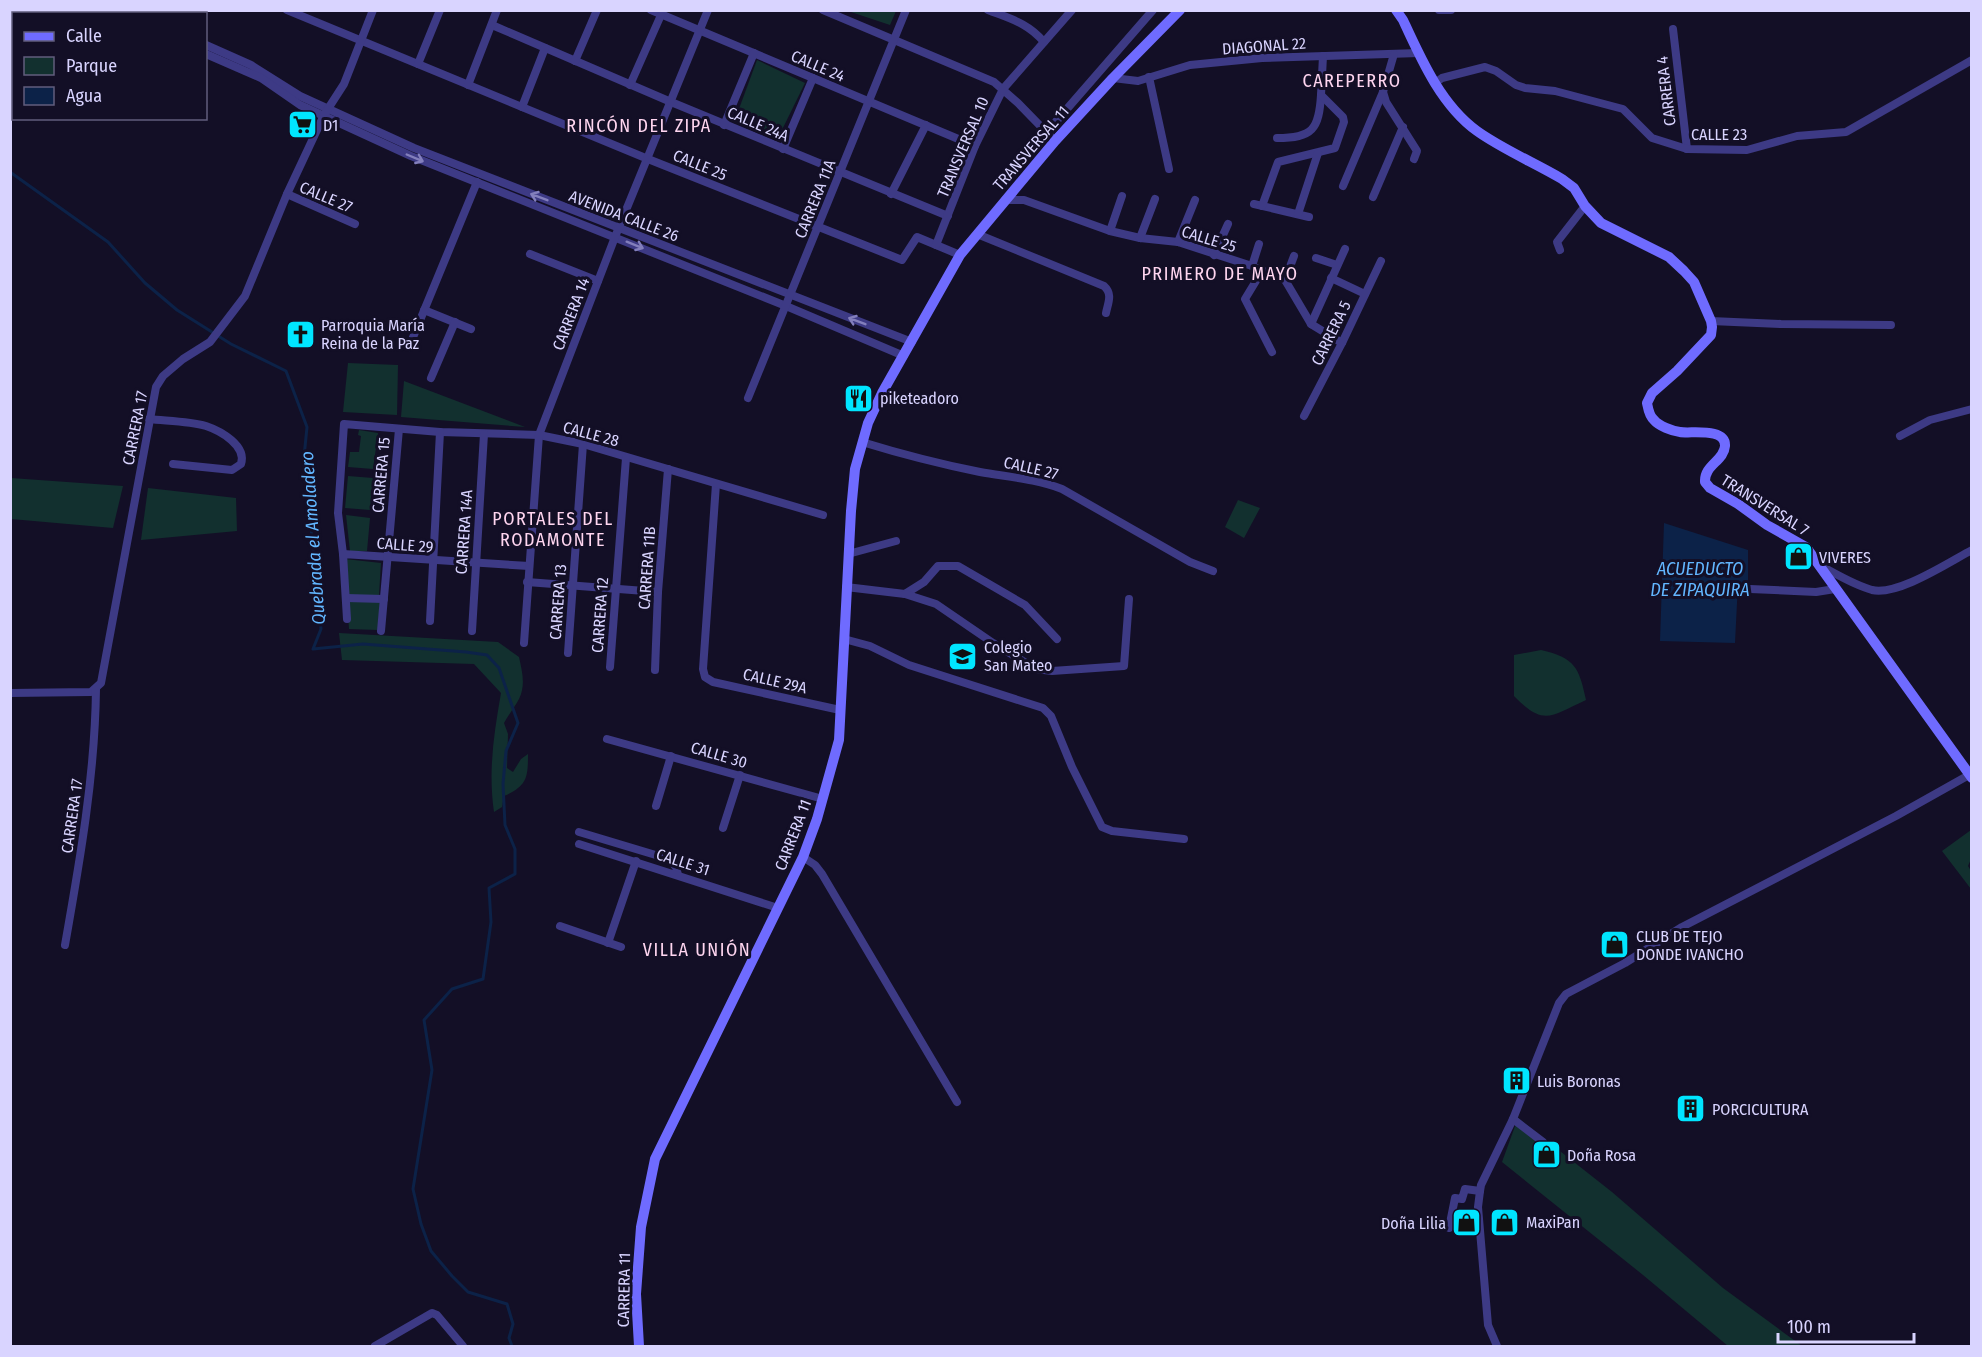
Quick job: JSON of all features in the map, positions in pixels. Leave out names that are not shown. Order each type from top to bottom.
[{"type":"street","name":"CALLE 25","points":[[288,10],[308,14],[360,40],[468,85],[902,260],[917,237],[960,255]]},
{"type":"street","name":"CARRERA 17","points":[[65,945],[87,815],[96,733],[94,690],[101,683],[156,387],[163,376],[210,342],[245,296],[287,194],[326,113],[344,84],[372,10]]},
{"type":"street","points":[[418,64],[440,10]]},
{"type":"street","points":[[468,85],[497,10]]},
{"type":"street","points":[[575,61],[597,10]]},
{"type":"street","name":"CALLE 24","points":[[651,10],[975,146]]},
{"type":"street","name":"CARRERA 14","points":[[524,643],[539,435],[618,228],[708,10]]},
{"type":"street","points":[[823,10],[835,13],[977,74],[1003,89],[1050,137],[1153,10]]},
{"type":"street","name":"CARRERA 11A","points":[[748,398],[906,10]]},
{"type":"street","points":[[988,10],[1020,22],[1035,31],[1044,42]]},
{"type":"street","name":"TRANSVERSAL 10","points":[[936,245],[975,146],[1003,89],[1072,10]]},
{"type":"street","name":"TRANSVERSAL 11","points":[[924,321],[960,255],[1005,200],[1050,137],[1113,78],[1180,10]]},
{"type":"street","points":[[1396,10],[1435,83],[1458,114],[1477,131],[1574,188],[1585,206],[1601,222],[1669,257],[1694,282],[1711,321],[1891,325]]},
{"type":"street","points":[[1440,11],[1451,10]]},
{"type":"street","points":[[630,85],[661,15]]},
{"type":"street","name":"CALLE 24A","points":[[492,25],[724,125],[948,216]]},
{"type":"street","name":"CARRERA 4","points":[[1673,29],[1686,149]]},
{"type":"street","points":[[207,45],[251,65],[326,113]]},
{"type":"street","points":[[522,107],[545,48]]},
{"type":"street","points":[[724,125],[754,53]]},
{"type":"street","name":"DIAGONAL 22","points":[[1113,78],[1138,81],[1190,65],[1262,58],[1419,53]]},
{"type":"street","points":[[207,54],[261,78],[300,105],[326,113]]},
{"type":"street","points":[[1343,186],[1383,92],[1394,54]]},
{"type":"street","points":[[1277,138],[1304,135],[1314,127],[1319,118],[1323,56]]},
{"type":"street","name":"CALLE 23","points":[[1435,83],[1452,75],[1485,67],[1525,88],[1555,92],[1623,109],[1652,138],[1686,149],[1747,150],[1797,136],[1846,132],[1971,60]]},
{"type":"street","points":[[1149,77],[1169,169]]},
{"type":"street","points":[[783,149],[813,78]]},
{"type":"street","points":[[1383,92],[1386,102],[1417,151],[1414,159]]},
{"type":"street","points":[[1310,217],[1258,205],[1278,162],[1335,148],[1344,122],[1343,117],[1321,95]]},
{"type":"street","name":"AVENIDA CALLE 26","points":[[326,113],[411,156],[786,306],[904,356]]},
{"type":"street","name":"AVENIDA CALLE 26","points":[[326,113],[912,342]]},
{"type":"street","points":[[891,194],[926,125]]},
{"type":"street","points":[[1373,197],[1403,127]]},
{"type":"street","points":[[1298,214],[1318,153]]},
{"type":"street","points":[[409,347],[477,183]]},
{"type":"street","name":"CALLE 27","points":[[287,194],[355,224]]},
{"type":"street","points":[[1110,231],[1122,196]]},
{"type":"street","points":[[1140,238],[1155,199]]},
{"type":"street","name":"CALLE 25","points":[[1005,200],[1024,200],[1110,231],[1140,238],[1178,242],[1252,266],[1285,280]]},
{"type":"street","points":[[1178,242],[1195,200]]},
{"type":"street","points":[[1560,250],[1557,242],[1585,206]]},
{"type":"street","points":[[1214,255],[1228,225]]},
{"type":"street","points":[[977,234],[1104,286],[1109,295],[1106,313]]},
{"type":"street","points":[[1252,266],[1259,244]]},
{"type":"street","points":[[1311,324],[1345,249]]},
{"type":"street","points":[[530,254],[598,281]]},
{"type":"street","points":[[1294,256],[1285,280],[1311,324],[1342,343]]},
{"type":"street","points":[[1316,258],[1337,265]]},
{"type":"street","name":"CARRERA 5","points":[[1304,416],[1381,261]]},
{"type":"street","points":[[1262,271],[1245,299],[1272,352]]},
{"type":"street","points":[[1331,278],[1365,294]]},
{"type":"street","points":[[424,310],[471,329]]},
{"type":"street","name":"CARRERA 11","points":[[639,1347],[636,1294],[641,1227],[655,1160],[803,857],[823,799],[839,740],[846,586],[855,470],[868,423],[924,321]]},
{"type":"street","name":"TRANSVERSAL 7","points":[[1711,321],[1712,327],[1707,340],[1652,393],[1647,403],[1649,413],[1663,426],[1680,432],[1718,434],[1724,439],[1725,446],[1722,454],[1707,469],[1705,482],[1710,488],[1806,548],[1970,776]]},
{"type":"street","points":[[431,378],[455,322]]},
{"type":"street","points":[[1900,436],[1930,420],[1971,409]]},
{"type":"street","points":[[149,419],[204,426],[214,430],[237,446],[243,458],[241,464],[231,470],[173,464]]},
{"type":"street","name":"CALLE 28","points":[[343,554],[338,513],[344,424],[484,435],[539,435],[583,444],[823,515]]},
{"type":"street","name":"CARRERA 15","points":[[381,631],[399,429]]},
{"type":"street","points":[[430,621],[440,432]]},
{"type":"street","name":"CARRERA 14A","points":[[472,631],[484,435]]},
{"type":"street","name":"CALLE 27","points":[[862,442],[906,456],[1044,482],[1062,489],[1190,562],[1213,571]]},
{"type":"street","name":"CARRERA 13","points":[[568,653],[583,444]]},
{"type":"street","name":"CARRERA 12","points":[[610,667],[626,458]]},
{"type":"street","name":"CARRERA 11B","points":[[655,670],[658,592],[668,469]]},
{"type":"street","name":"CALLE 29A","points":[[716,484],[703,669],[705,677],[713,682],[840,710]]},
{"type":"street","points":[[848,554],[896,541]]},
{"type":"street","points":[[1820,565],[1846,580],[1875,591],[1907,585],[1971,550]]},
{"type":"street","points":[[343,554],[347,619]]},
{"type":"street","name":"CALLE 29","points":[[343,554],[529,566]]},
{"type":"street","points":[[905,594],[924,582],[938,566],[958,566],[1025,605],[1057,639]]},
{"type":"street","points":[[527,582],[658,592]]},
{"type":"street","points":[[846,586],[905,594],[936,604],[1036,669],[1052,671],[1124,666],[1129,598]]},
{"type":"street","points":[[1750,589],[1816,592],[1835,589]]},
{"type":"street","points":[[346,598],[384,599]]},
{"type":"street","points":[[844,639],[870,646],[909,665],[1043,708],[1051,716],[1072,767],[1102,827],[1112,831],[1184,839]]},
{"type":"street","points":[[10,693],[94,690]]},
{"type":"street","name":"CALLE 30","points":[[607,739],[823,799]]},
{"type":"street","points":[[656,806],[671,756]]},
{"type":"street","points":[[723,828],[740,776]]},
{"type":"street","points":[[1497,1347],[1488,1325],[1479,1208],[1481,1185],[1513,1119],[1559,1003],[1566,994],[1624,963],[1682,927],[1970,776]]},
{"type":"street","points":[[579,832],[669,859],[676,867],[678,875]]},
{"type":"street","name":"CALLE 31","points":[[579,844],[778,908]]},
{"type":"street","points":[[803,857],[815,865],[822,874],[957,1102]]},
{"type":"street","points":[[608,943],[636,861]]},
{"type":"street","points":[[560,926],[621,947]]},
{"type":"street","points":[[1513,1119],[1543,1142]]},
{"type":"street","points":[[1449,1228],[1455,1198],[1462,1199],[1465,1189],[1480,1191]]},
{"type":"street","points":[[375,1347],[432,1313],[437,1315],[464,1347]]},
{"type":"green space","points":[[896,10],[890,25],[848,11]]},
{"type":"green space","points":[[757,60],[805,83],[779,136],[736,117]]},
{"type":"green space","points":[[348,363],[398,365],[397,415],[343,412]]},
{"type":"green space","points":[[404,381],[525,427],[401,417]]},
{"type":"green space","points":[[359,430],[378,433],[373,469],[348,467],[350,452],[359,452],[361,436],[358,435]]},
{"type":"green space","points":[[348,476],[373,478],[370,510],[345,508]]},
{"type":"green space","points":[[11,478],[123,486],[113,528],[11,519]]},
{"type":"green space","points":[[148,488],[236,498],[237,531],[141,540]]},
{"type":"green space","points":[[1238,500],[1260,508],[1244,538],[1225,527]]},
{"type":"green space","points":[[346,515],[370,518],[367,551],[350,551]]},
{"type":"green space","points":[[345,559],[381,563],[379,595],[347,595]]},
{"type":"green space","points":[[347,600],[380,601],[378,630],[349,629]]},
{"type":"green space","points":[[339,633],[498,642],[519,657],[523,678],[522,688],[519,699],[504,723],[508,734],[507,768],[513,772],[521,759],[528,754],[527,769],[522,785],[504,796],[502,807],[494,812],[492,797],[494,737],[501,693],[474,664],[342,660]]},
{"type":"green space","points":[[1541,650],[1561,657],[1574,666],[1581,679],[1586,700],[1548,716],[1533,712],[1514,696],[1514,655]]},
{"type":"green space","points":[[1971,830],[1971,859],[1968,866],[1971,871],[1971,889],[1942,851]]},
{"type":"green space","points":[[1518,1118],[1612,1192],[1723,1288],[1802,1346],[1728,1346],[1502,1162]]},
{"type":"water","name":"ACUEDUCTO DE ZIPAQUIRA","points":[[1664,523],[1748,550],[1748,585],[1738,583],[1735,643],[1660,641]]},
{"type":"waterway","name":"Quebrada el Amoladero","points":[[10,172],[108,242],[145,283],[177,310],[231,344],[286,371],[307,427],[304,457],[321,629],[313,649],[363,644],[466,652],[487,655],[499,668],[518,723],[506,751],[503,784],[505,825],[515,849],[515,874],[489,888],[491,922],[483,979],[452,989],[424,1020],[432,1070],[413,1189],[421,1224],[431,1251],[468,1292],[507,1304],[513,1324],[509,1338],[512,1346]]},
{"type":"place","name":"D1","points":[[302,125]]},
{"type":"place","name":"Parroquia María Reina de la Paz","points":[[300,334]]},
{"type":"place","name":"piketeadoro","points":[[859,398]]},
{"type":"place","name":"VIVERES","points":[[1798,557]]},
{"type":"place","name":"Colegio San Mateo","points":[[963,656]]},
{"type":"place","name":"CLUB DE TEJO DONDE IVANCHO","points":[[1615,945]]},
{"type":"place","name":"Luis Boronas","points":[[1516,1081]]},
{"type":"place","name":"PORCICULTURA","points":[[1691,1109]]},
{"type":"place","name":"Doña Rosa","points":[[1546,1155]]},
{"type":"place","name":"MaxiPan","points":[[1505,1222]]},
{"type":"place","name":"Doña Lilia","points":[[1467,1223]]},
{"type":"district","name":"CAREPERRO","points":[[1352,81]]},
{"type":"district","name":"RINCÓN DEL ZIPA","points":[[639,126]]},
{"type":"district","name":"PRIMERO DE MAYO","points":[[1220,274]]},
{"type":"district","name":"PORTALES DEL RODAMONTE","points":[[553,529]]},
{"type":"district","name":"VILLA UNIÓN","points":[[697,950]]}]
